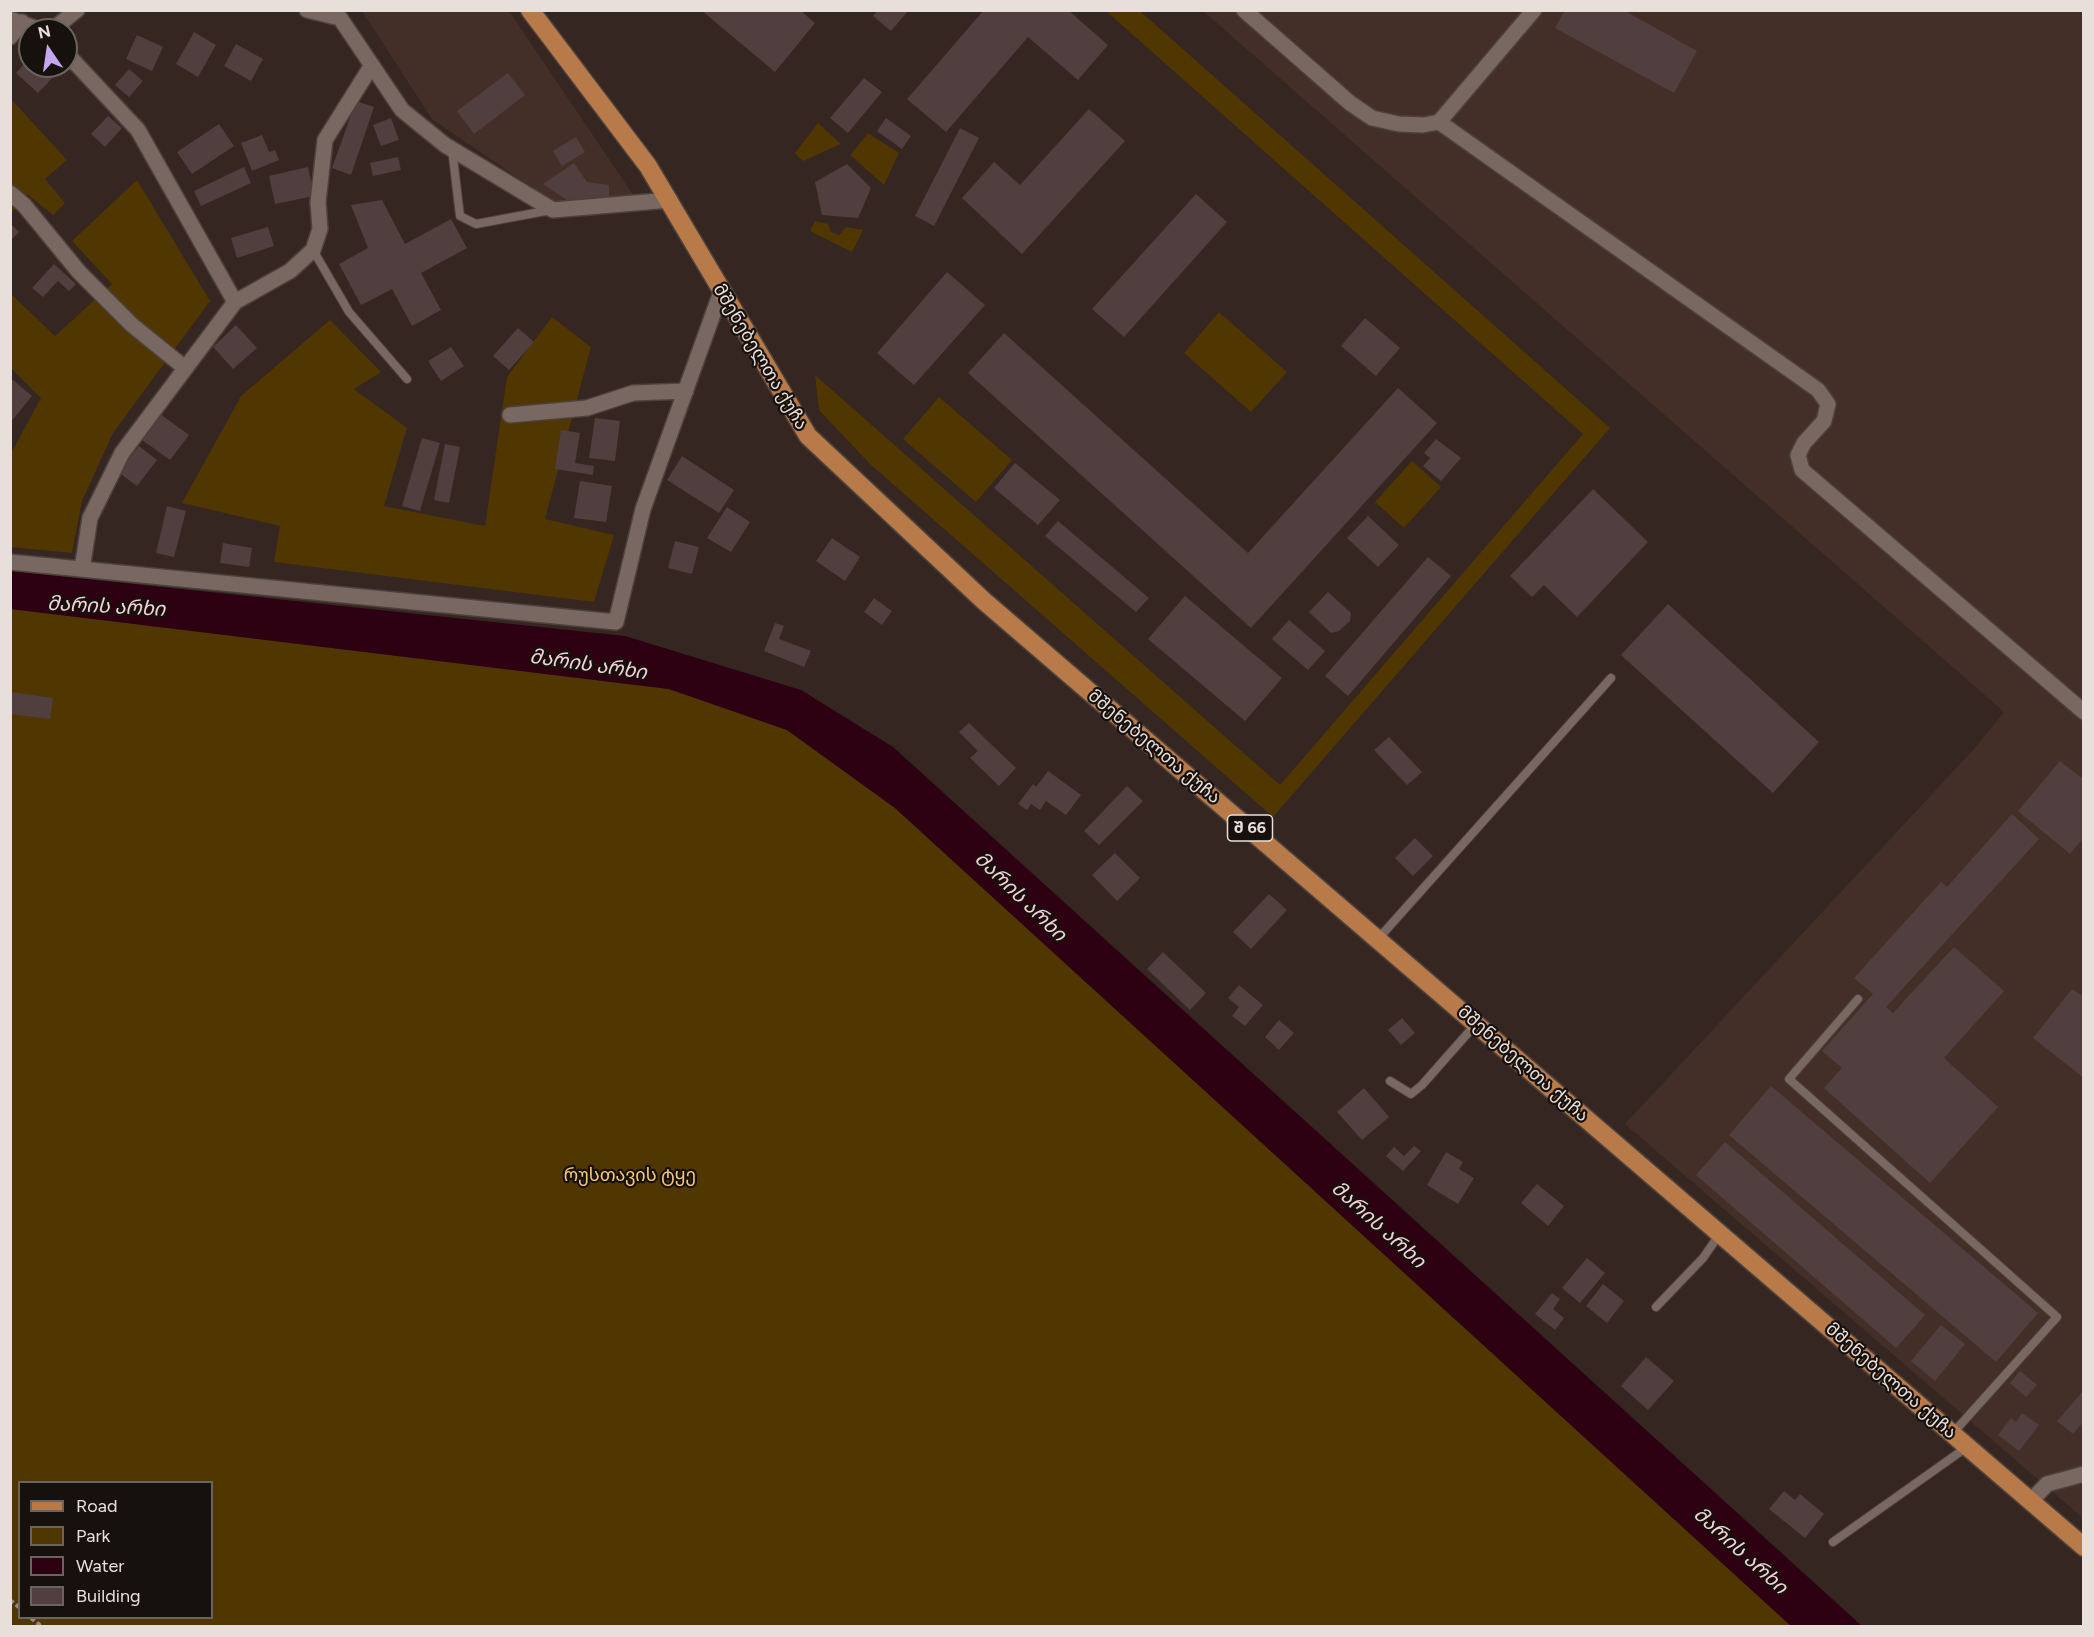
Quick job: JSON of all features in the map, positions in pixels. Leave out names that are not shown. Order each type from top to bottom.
[{"type":"main road","name":"მშენებელთა ქუჩა","points":[[530,10],[648,166],[807,436],[984,601],[2084,1547]]},
{"type":"street","points":[[307,10],[340,18],[402,110],[452,150],[553,210],[670,200]]},
{"type":"street","points":[[1244,10],[1350,103],[1372,118],[1399,124],[1423,125],[1439,122],[1534,10]]},
{"type":"street","points":[[10,37],[16,20]]},
{"type":"street","points":[[82,569],[90,518],[102,490],[122,453],[198,348],[235,302],[290,271],[313,250],[320,229],[318,202],[325,140],[372,65]]},
{"type":"street","points":[[78,66],[138,130],[235,302]]},
{"type":"street","points":[[1439,122],[1818,390],[1828,404],[1824,421],[1804,443],[1798,455],[1802,470],[2084,712]]},
{"type":"street","points":[[10,193],[24,205],[79,272],[132,325],[185,368]]},
{"type":"street","points":[[10,562],[616,622],[643,509],[721,292]]},
{"type":"street","points":[[510,415],[587,408],[633,393],[686,392]]},
{"type":"street","points":[[2030,1502],[2047,1484],[2084,1473]]},
{"type":"lane","points":[[452,150],[460,216],[476,224],[553,210]]},
{"type":"lane","points":[[313,250],[350,312],[407,379]]},
{"type":"lane","points":[[1378,939],[1611,678]]},
{"type":"lane","points":[[1858,999],[1789,1079],[2057,1317],[1953,1433]]},
{"type":"lane","points":[[1390,1081],[1411,1094],[1422,1085],[1476,1023]]},
{"type":"lane","points":[[1656,1307],[1703,1257],[1720,1234]]},
{"type":"lane","points":[[1833,1542],[1967,1447]]},
{"type":"shaded area","points":[[362,11],[509,11],[636,199],[558,205],[432,119]]},
{"type":"shaded area","points":[[1203,11],[2083,11],[2083,1518],[1625,1124],[1974,749],[2004,712]]},
{"type":"green space","points":[[1106,11],[1140,11],[1610,428],[1273,817],[870,464],[819,410],[815,375],[1280,785],[1583,434]]},
{"type":"green space","points":[[11,99],[67,160],[45,179],[65,203],[53,215],[27,194],[11,213]]},
{"type":"green space","points":[[818,123],[841,144],[803,161],[795,153]]},
{"type":"green space","points":[[868,133],[899,153],[884,185],[850,155]]},
{"type":"green space","points":[[137,180],[210,301],[113,433],[82,501],[72,553],[11,547],[10,455],[41,398],[11,368],[11,294],[55,336],[112,284],[72,241]]},
{"type":"green space","points":[[815,221],[828,224],[831,232],[839,235],[846,227],[863,230],[852,252],[810,231]]},
{"type":"green space","points":[[1219,312],[1287,372],[1251,412],[1184,353]]},
{"type":"green space","points":[[552,317],[591,347],[545,519],[614,535],[594,602],[274,562],[280,526],[182,503],[241,396],[330,320],[381,372],[354,389],[407,428],[384,506],[485,526],[507,377]]},
{"type":"green space","points":[[939,397],[1012,460],[976,502],[903,439]]},
{"type":"green space","points":[[1412,461],[1441,487],[1404,528],[1375,502]]},
{"type":"green space","name":"რუსთავის ტყე","points":[[11,609],[669,689],[787,730],[895,808],[1791,1626],[11,1626]]},
{"type":"water","name":"მარის არხი","points":[[11,571],[625,636],[801,690],[893,747],[1862,1626],[1791,1626],[895,808],[787,730],[669,689],[11,609]]},
{"type":"building","points":[[701,10],[800,10],[815,23],[775,72]]},
{"type":"building","points":[[878,10],[909,10],[891,31],[873,16]]},
{"type":"building","points":[[984,10],[1068,10],[1108,45],[1078,80],[1028,37],[946,132],[907,99]]},
{"type":"building","points":[[1565,10],[1623,10],[1697,51],[1674,93],[1555,28]]},
{"type":"building","points":[[194,32],[216,45],[198,77],[176,64]]},
{"type":"building","points":[[137,35],[163,47],[152,71],[126,59]]},
{"type":"building","points":[[236,44],[263,59],[251,81],[224,66]]},
{"type":"building","points":[[129,69],[143,81],[129,97],[115,85]]},
{"type":"building","points":[[508,73],[525,95],[474,134],[457,111]]},
{"type":"building","points":[[22,78],[52,78],[38,93]]},
{"type":"building","points":[[864,78],[882,92],[848,133],[830,118]]},
{"type":"building","points":[[356,101],[374,107],[351,175],[332,168]]},
{"type":"building","points":[[1089,109],[1125,141],[1022,254],[962,198],[994,162],[1020,185]]},
{"type":"building","points":[[108,116],[122,128],[105,147],[91,134]]},
{"type":"building","points":[[391,118],[399,140],[381,146],[373,125]]},
{"type":"building","points":[[886,118],[911,136],[902,149],[877,131]]},
{"type":"building","points":[[219,124],[234,146],[192,174],[177,152]]},
{"type":"building","points":[[960,128],[979,138],[934,226],[915,216]]},
{"type":"building","points":[[262,135],[269,152],[275,150],[279,160],[252,171],[241,143]]},
{"type":"building","points":[[576,137],[585,152],[562,166],[553,151]]},
{"type":"building","points":[[398,157],[401,170],[373,176],[370,163]]},
{"type":"building","points":[[574,163],[587,182],[609,185],[609,197],[567,200],[543,184]]},
{"type":"building","points":[[847,164],[871,188],[858,218],[822,215],[815,182]]},
{"type":"building","points":[[244,167],[251,183],[201,206],[194,191]]},
{"type":"building","points":[[308,167],[314,196],[275,204],[269,176]]},
{"type":"building","points":[[1196,194],[1227,222],[1124,337],[1092,309]]},
{"type":"building","points":[[382,200],[405,244],[451,219],[467,248],[421,273],[441,310],[412,326],[392,289],[361,305],[339,264],[368,248],[351,205]]},
{"type":"building","points":[[10,223],[19,232],[10,241]]},
{"type":"building","points":[[268,227],[274,246],[237,258],[231,238]]},
{"type":"building","points":[[54,264],[76,284],[69,291],[58,281],[43,297],[32,288]]},
{"type":"building","points":[[947,272],[985,305],[914,385],[877,353]]},
{"type":"building","points":[[1365,318],[1400,348],[1376,376],[1341,346]]},
{"type":"building","points":[[236,325],[257,348],[233,369],[213,347]]},
{"type":"building","points":[[518,328],[534,342],[509,370],[493,356]]},
{"type":"building","points":[[1004,333],[1248,553],[1398,388],[1437,423],[1251,628],[968,373]]},
{"type":"building","points":[[451,347],[464,366],[441,381],[428,361]]},
{"type":"building","points":[[13,380],[32,396],[10,423],[10,383]]},
{"type":"building","points":[[160,414],[189,435],[170,460],[142,440]]},
{"type":"building","points":[[595,418],[620,421],[615,461],[589,458]]},
{"type":"building","points":[[561,430],[580,433],[575,463],[594,466],[593,475],[555,469]]},
{"type":"building","points":[[422,438],[440,443],[420,511],[402,506]]},
{"type":"building","points":[[1436,439],[1461,458],[1441,481],[1423,466],[1430,458],[1424,453]]},
{"type":"building","points":[[445,444],[460,447],[449,503],[434,500]]},
{"type":"building","points":[[139,446],[157,460],[137,486],[118,472]]},
{"type":"building","points":[[682,456],[734,490],[719,513],[667,480]]},
{"type":"building","points":[[1015,463],[1060,500],[1038,525],[994,488]]},
{"type":"building","points":[[580,481],[612,486],[606,522],[574,518]]},
{"type":"building","points":[[1593,489],[1648,542],[1577,617],[1544,585],[1532,597],[1510,576]]},
{"type":"building","points":[[167,506],[186,511],[174,557],[156,553]]},
{"type":"building","points":[[727,507],[750,522],[731,552],[707,538]]},
{"type":"building","points":[[1368,516],[1399,545],[1378,567],[1347,538]]},
{"type":"building","points":[[1058,521],[1149,598],[1136,612],[1045,536]]},
{"type":"building","points":[[832,538],[860,557],[845,581],[816,561]]},
{"type":"building","points":[[675,541],[699,547],[692,574],[668,568]]},
{"type":"building","points":[[223,543],[252,548],[249,567],[220,563]]},
{"type":"building","points":[[1428,557],[1451,576],[1348,696],[1325,676]]},
{"type":"building","points":[[1328,592],[1351,613],[1350,621],[1339,631],[1331,633],[1309,612]]},
{"type":"building","points":[[1185,596],[1282,678],[1245,721],[1148,639]]},
{"type":"building","points":[[874,598],[892,611],[882,625],[864,612]]},
{"type":"building","points":[[1668,604],[1819,742],[1773,793],[1621,655]]},
{"type":"building","points":[[1289,620],[1325,651],[1308,670],[1272,639]]},
{"type":"building","points":[[775,623],[784,626],[779,639],[811,651],[804,667],[764,651]]},
{"type":"building","points":[[10,692],[53,698],[50,719],[10,714]]},
{"type":"building","points":[[969,723],[1016,768],[999,786],[970,758],[978,751],[959,732]]},
{"type":"building","points":[[1389,737],[1422,772],[1407,785],[1374,750]]},
{"type":"building","points":[[2060,761],[2084,780],[2084,837],[2070,854],[2018,811]]},
{"type":"building","points":[[1048,771],[1081,795],[1066,815],[1046,801],[1040,810],[1031,804],[1027,810],[1018,804],[1033,784],[1036,787]]},
{"type":"building","points":[[1127,786],[1143,801],[1099,845],[1084,831]]},
{"type":"building","points":[[2012,814],[2039,839],[1886,1007],[1893,1013],[1954,947],[2004,991],[1944,1058],[1998,1107],[1930,1183],[1824,1088],[1842,1068],[1822,1051],[1873,994],[1854,978],[1941,882],[1947,887]]},
{"type":"building","points":[[1415,838],[1433,856],[1413,876],[1395,858]]},
{"type":"building","points":[[1115,853],[1140,878],[1117,901],[1092,875]]},
{"type":"building","points":[[1269,894],[1287,910],[1251,949],[1233,932]]},
{"type":"building","points":[[1163,952],[1206,993],[1190,1010],[1147,969]]},
{"type":"building","points":[[1239,985],[1263,1005],[1245,1026],[1232,1016],[1239,1007],[1228,998]]},
{"type":"building","points":[[2072,989],[2084,997],[2084,1078],[2033,1038]]},
{"type":"building","points":[[1402,1018],[1415,1033],[1401,1045],[1388,1030]]},
{"type":"building","points":[[1279,1020],[1294,1033],[1279,1050],[1265,1037]]},
{"type":"building","points":[[1771,1086],[2038,1313],[1996,1362],[1729,1135]]},
{"type":"building","points":[[1364,1088],[1389,1117],[1362,1140],[1337,1112]]},
{"type":"building","points":[[1725,1142],[1925,1315],[1896,1348],[1696,1175]]},
{"type":"building","points":[[1414,1146],[1421,1151],[1403,1171],[1386,1156],[1394,1147],[1404,1156]]},
{"type":"building","points":[[1446,1152],[1463,1162],[1459,1169],[1474,1178],[1458,1204],[1427,1185]]},
{"type":"building","points":[[1537,1184],[1564,1206],[1548,1226],[1521,1203]]},
{"type":"building","points":[[1587,1258],[1605,1273],[1580,1303],[1562,1288]]},
{"type":"building","points":[[1603,1284],[1624,1301],[1607,1323],[1586,1306]]},
{"type":"building","points":[[1552,1293],[1560,1299],[1553,1309],[1564,1318],[1555,1330],[1535,1314]]},
{"type":"building","points":[[1941,1325],[1965,1344],[1935,1381],[1911,1361]]},
{"type":"building","points":[[1646,1357],[1674,1381],[1648,1410],[1621,1386]]},
{"type":"building","points":[[2020,1371],[2037,1385],[2026,1397],[2010,1383]]},
{"type":"building","points":[[2084,1390],[2084,1421],[2073,1434],[2057,1421]]},
{"type":"building","points":[[2022,1413],[2039,1425],[2019,1451],[1998,1435],[2011,1418],[2016,1422]]},
{"type":"building","points":[[1784,1491],[1795,1500],[1800,1494],[1824,1514],[1805,1538],[1769,1509]]}]
